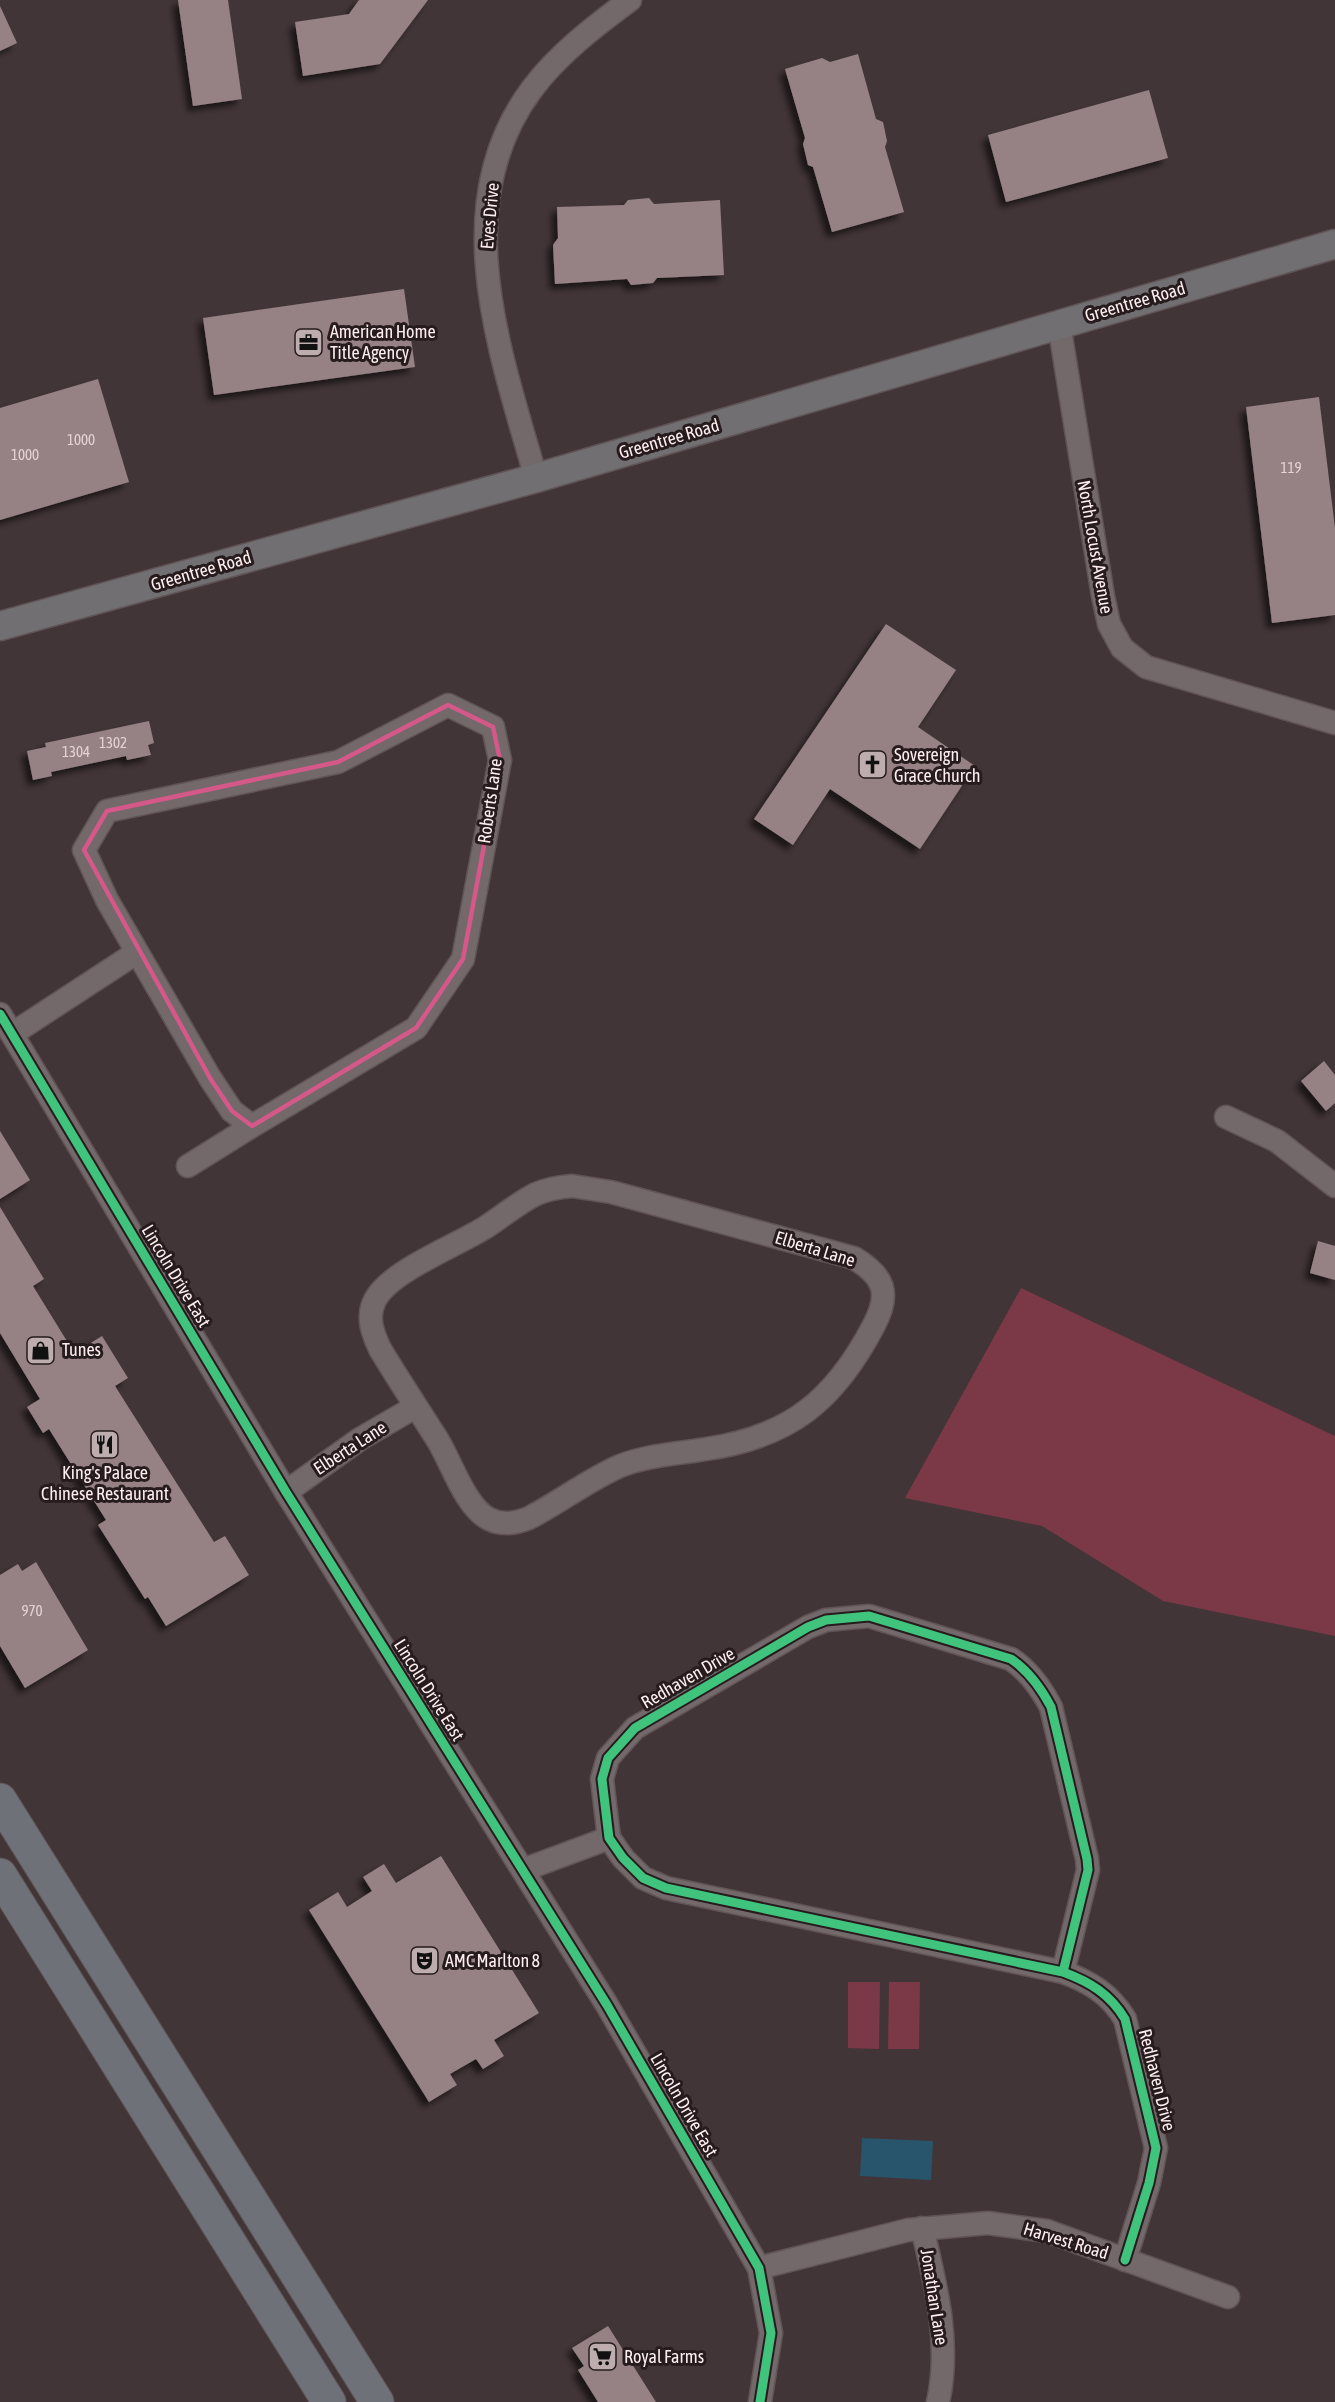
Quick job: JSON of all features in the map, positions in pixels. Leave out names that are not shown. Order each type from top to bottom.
[{"type":"highway","points":[[0,1800],[377,2402]]},
{"type":"highway","points":[[0,1875],[329,2402]]},
{"type":"main road","name":"Greentree Road","points":[[0,626],[536,478],[1335,244]]},
{"type":"street","name":"Eves Drive","points":[[536,478],[504,365],[490,293],[485,242],[492,177],[501,146],[514,117],[532,88],[580,39],[630,0]]},
{"type":"street","name":"North Locust Avenue","points":[[1059,324],[1108,624],[1122,648],[1146,667],[1177,678],[1335,723]]},
{"type":"street","name":"Roberts Lane","points":[[448,705],[493,727],[500,760],[463,959],[416,1028],[252,1126],[232,1111],[210,1078],[147,967],[136,953],[84,850],[106,811],[338,762],[448,705]]},
{"type":"street","points":[[12,1034],[136,953]]},
{"type":"street","name":"Lincoln Drive East","points":[[0,1014],[286,1491],[607,2005],[759,2268],[771,2333],[760,2402]]},
{"type":"street","points":[[1227,1117],[1277,1141],[1335,1186]]},
{"type":"street","points":[[188,1166],[252,1126]]},
{"type":"street","name":"Elberta Lane","points":[[553,1187],[591,1187],[836,1252],[868,1266],[878,1276],[883,1289],[878,1317],[848,1366],[820,1399],[788,1426],[749,1441],[653,1457],[621,1466],[545,1510],[514,1524],[488,1518],[477,1508],[436,1438],[414,1407],[373,1334],[370,1318],[373,1303],[394,1279],[469,1238],[519,1203],[553,1187]]},
{"type":"street","name":"Elberta Lane","points":[[286,1491],[360,1439],[414,1407]]},
{"type":"street","name":"Redhaven Drive","points":[[1063,1972],[1088,1870],[1087,1859],[1061,1740],[1051,1707],[1042,1689],[1023,1667],[1011,1659],[869,1616],[826,1620],[808,1627],[635,1728],[608,1758],[602,1779],[609,1838],[623,1858],[643,1878],[666,1888],[1063,1972],[1088,1981],[1117,2005],[1125,2019],[1156,2148],[1155,2163],[1125,2260]]},
{"type":"street","points":[[523,1870],[609,1838]]},
{"type":"street","name":"Harvest Road","points":[[759,2268],[922,2229],[968,2223],[1027,2227],[1047,2231],[1228,2297]]},
{"type":"street","name":"Jonathan Lane","points":[[922,2229],[934,2274],[942,2329],[943,2371],[938,2402]]},
{"type":"highlighted area","points":[[448,705],[493,727],[500,760],[463,959],[416,1028],[252,1126],[232,1111],[210,1078],[84,850],[107,811],[338,762]]},
{"type":"shaded area","points":[[1021,1288],[1335,1436],[1335,1636],[1163,1601],[1042,1526],[905,1498]]},
{"type":"shaded area","points":[[848,1982],[880,1982],[879,2049],[848,2048]]},
{"type":"shaded area","points":[[889,1982],[920,1982],[919,2049],[888,2049]]},
{"type":"water","points":[[862,2138],[933,2141],[931,2180],[860,2176]]},
{"type":"building","points":[[178,0],[228,0],[242,99],[193,106]]},
{"type":"building","points":[[359,0],[428,0],[380,64],[303,76],[295,22],[349,14]]},
{"type":"building","points":[[0,6],[17,43],[0,51]]},
{"type":"building","points":[[858,54],[876,119],[883,122],[887,141],[885,147],[904,212],[832,232],[813,167],[808,165],[803,144],[805,138],[785,69],[822,58],[830,62]]},
{"type":"building","points":[[1149,90],[1168,158],[1006,202],[988,135]]},
{"type":"building","points":[[649,198],[654,204],[720,200],[724,275],[657,278],[653,283],[631,285],[627,279],[555,284],[553,245],[558,238],[557,207],[624,205],[628,200]]},
{"type":"building","name":"American Home Title Agency","points":[[404,289],[415,367],[214,395],[203,318]]},
{"type":"building","points":[[98,379],[129,482],[0,520],[0,408]]},
{"type":"building","points":[[1319,397],[1335,528],[1335,615],[1272,623],[1246,407]]},
{"type":"building","points":[[886,624],[956,670],[918,727],[975,766],[920,849],[830,789],[793,845],[754,819]]},
{"type":"building","points":[[149,721],[154,743],[148,745],[151,755],[127,760],[126,756],[51,772],[52,776],[33,780],[27,751],[46,747],[45,743]]},
{"type":"building","points":[[1324,1061],[1335,1075],[1335,1103],[1326,1111],[1301,1081]]},
{"type":"building","points":[[0,1131],[30,1180],[0,1199]]},
{"type":"building","points":[[0,1207],[44,1279],[33,1286],[70,1346],[81,1349],[102,1336],[128,1378],[115,1386],[214,1542],[225,1536],[249,1575],[166,1626],[148,1597],[145,1599],[98,1525],[106,1520],[49,1429],[43,1433],[27,1407],[40,1399],[0,1333]]},
{"type":"building","points":[[1318,1241],[1335,1246],[1335,1280],[1310,1273]]},
{"type":"building","points":[[36,1562],[88,1650],[25,1688],[0,1646],[0,1575],[18,1564],[22,1571]]},
{"type":"building","name":"AMC Marlton 8","points":[[441,1856],[539,2013],[494,2040],[504,2056],[483,2069],[476,2059],[450,2074],[457,2085],[429,2102],[309,1910],[338,1892],[347,1907],[372,1891],[363,1877],[384,1864],[396,1883]]},
{"type":"building","name":"Royal Farms","points":[[608,2326],[656,2402],[598,2402],[578,2370],[584,2366],[572,2348]]},
{"type":"cycle path","points":[[0,1014],[286,1492],[607,2005],[759,2268],[771,2333],[760,2402]]},
{"type":"cycle path","points":[[1063,1972],[1088,1870],[1087,1859],[1051,1707],[1034,1680],[1011,1659],[869,1616],[826,1620],[808,1627],[635,1728],[608,1758],[602,1779],[609,1838],[623,1858],[643,1878],[666,1888],[1063,1972],[1091,1985],[1106,1996],[1125,2019],[1156,2148],[1149,2183],[1125,2260]]},
{"type":"place","name":"American Home Title Agency","points":[[309,342]]},
{"type":"place","name":"Sovereign Grace Church","points":[[873,765]]},
{"type":"place","name":"Tunes","points":[[41,1350]]},
{"type":"place","name":"King's Palace Chinese Restaurant","points":[[105,1444]]},
{"type":"place","name":"AMC Marlton 8","points":[[424,1961]]},
{"type":"place","name":"Royal Farms","points":[[603,2357]]}]
